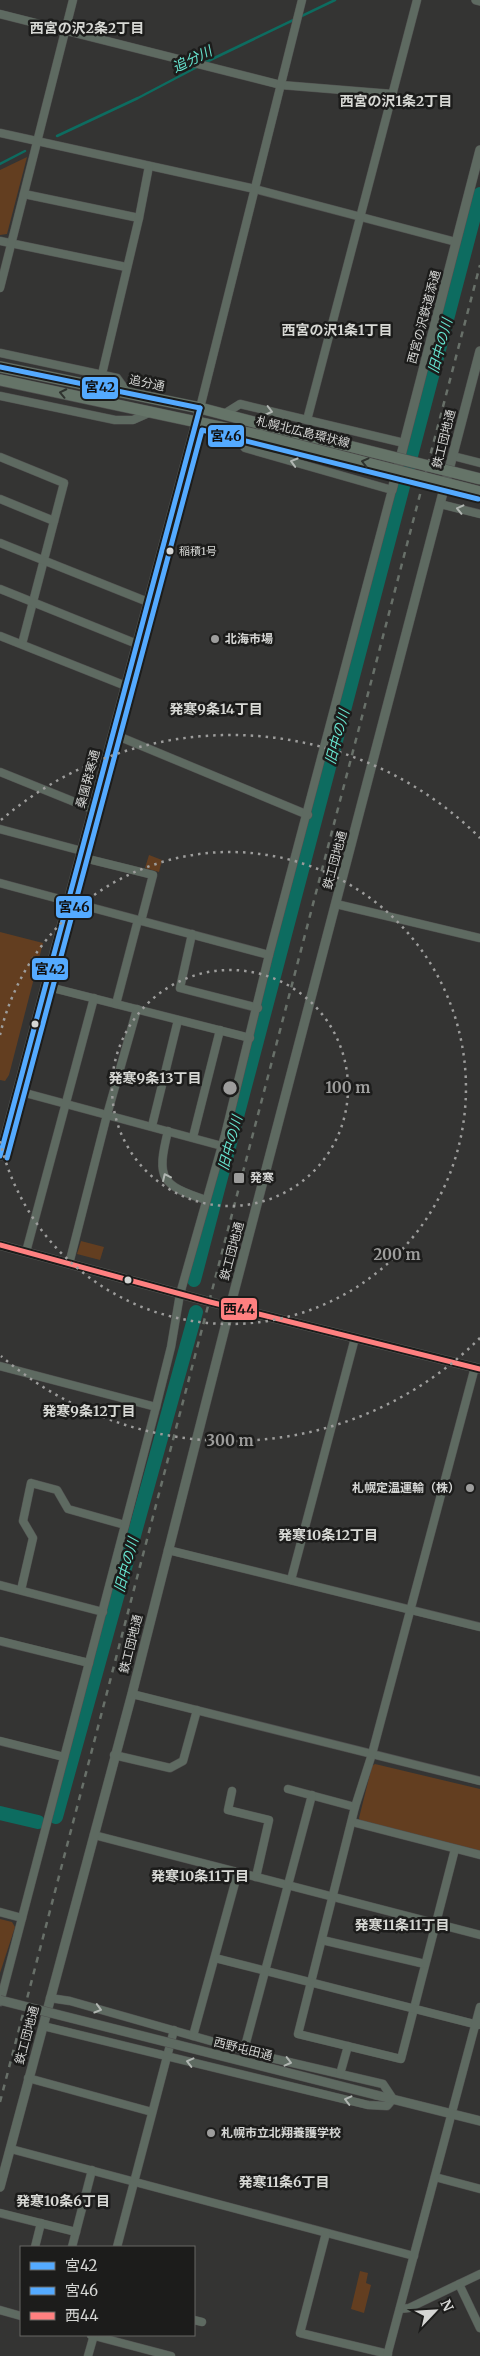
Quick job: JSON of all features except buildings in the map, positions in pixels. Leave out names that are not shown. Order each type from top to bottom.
[{"type":"main road","name":"追分通","points":[[0,367],[200,408]]},
{"type":"main road","name":"札幌北広島環状線","points":[[0,380],[229,428],[263,430],[480,479]]},
{"type":"main road","name":"札幌北広島環状線","points":[[200,408],[224,414],[263,430],[480,492]]},
{"type":"street","points":[[0,288],[73,0]]},
{"type":"street","points":[[200,408],[302,0]]},
{"type":"street","points":[[307,420],[417,0]]},
{"type":"street","points":[[476,0],[480,1]]},
{"type":"street","points":[[0,14],[281,85],[392,94]]},
{"type":"street","points":[[0,133],[255,189],[456,242]]},
{"type":"street","name":"西宮の沢鉄道添通","points":[[392,490],[480,150]]},
{"type":"street","points":[[102,374],[139,218],[149,166]]},
{"type":"street","points":[[24,194],[139,218]]},
{"type":"street","points":[[0,241],[126,267]]},
{"type":"street","name":"鉄工団地通","points":[[0,2187],[114,1755],[132,1694],[230,1307],[480,351]]},
{"type":"street","points":[[0,353],[117,378],[128,393]]},
{"type":"street","points":[[0,396],[115,420],[133,420],[152,412]]},
{"type":"street","points":[[224,414],[240,404],[404,443]]},
{"type":"street","name":"桑園発寒通","points":[[0,1156],[200,408]]},
{"type":"street","points":[[0,2001],[2,1984],[22,1918],[156,1407],[171,1347],[180,1294],[222,1146],[392,490],[245,448],[229,428]]},
{"type":"street","points":[[453,456],[480,464]]},
{"type":"street","points":[[0,457],[64,483],[22,644]]},
{"type":"street","points":[[0,500],[54,522]]},
{"type":"street","points":[[440,504],[480,514]]},
{"type":"street","points":[[0,543],[148,602]]},
{"type":"street","points":[[0,589],[137,644]]},
{"type":"street","points":[[0,636],[126,686]]},
{"type":"street","points":[[113,734],[308,815]]},
{"type":"street","points":[[0,772],[92,809]]},
{"type":"street","points":[[0,830],[153,875],[116,1004]]},
{"type":"street","points":[[0,883],[270,955]]},
{"type":"street","points":[[336,904],[480,938]]},
{"type":"street","points":[[192,934],[180,988],[258,1008]]},
{"type":"street","points":[[46,986],[250,1038]]},
{"type":"street","points":[[26,1252],[94,998]]},
{"type":"street","points":[[69,1264],[107,1115],[137,1009]]},
{"type":"street","points":[[152,1126],[178,1020]]},
{"type":"street","points":[[193,1137],[220,1030]]},
{"type":"street","points":[[18,1089],[65,1104],[222,1146]]},
{"type":"street","points":[[168,1131],[162,1156],[164,1175],[170,1185],[180,1191],[206,1200]]},
{"type":"street","points":[[0,1246],[230,1307],[477,1368],[372,1754],[355,1807],[334,1897],[298,2034],[401,2059],[455,1849]]},
{"type":"street","points":[[291,1580],[356,1338]]},
{"type":"street","points":[[0,1366],[156,1407]]},
{"type":"street","points":[[21,1590],[32,1538],[23,1521],[31,1483],[57,1490],[68,1510],[125,1525]]},
{"type":"street","points":[[168,1550],[480,1627]]},
{"type":"street","points":[[0,1585],[103,1612]]},
{"type":"street","points":[[0,1641],[89,1663]]},
{"type":"street","points":[[132,1694],[480,1781]]},
{"type":"street","points":[[114,1755],[170,1768],[183,1761],[197,1710]]},
{"type":"street","points":[[0,1741],[64,1757]]},
{"type":"street","points":[[288,1789],[355,1807]]},
{"type":"street","points":[[232,1791],[228,1810],[269,1820],[256,1877]]},
{"type":"street","points":[[244,2050],[312,1795]]},
{"type":"street","points":[[352,1822],[480,1855]]},
{"type":"street","points":[[94,1835],[480,1935]]},
{"type":"street","points":[[193,2036],[238,1872]]},
{"type":"street","points":[[0,1912],[22,1918]]},
{"type":"street","points":[[322,1940],[424,1964]]},
{"type":"street","points":[[215,1958],[478,2025]]},
{"type":"street","points":[[43,2026],[368,2105],[387,2106],[393,2099],[383,2084],[244,2050],[70,2001],[50,1998]]},
{"type":"street","name":"西野屯田通","points":[[0,2001],[480,2121]]},
{"type":"street","points":[[326,2233],[300,2333],[387,2355],[450,2114],[478,2025],[480,2007]]},
{"type":"street","points":[[117,2246],[174,2030]]},
{"type":"street","points":[[340,2074],[348,2046]]},
{"type":"street","points":[[28,2078],[152,2112]]},
{"type":"street","points":[[10,2149],[414,2256]]},
{"type":"street","points":[[72,2246],[92,2170]]},
{"type":"street","points":[[435,2177],[480,2189]]},
{"type":"street","points":[[0,2213],[76,2232]]},
{"type":"street","points":[[35,2246],[41,2223]]},
{"type":"street","points":[[400,2309],[409,2308],[480,2274]]},
{"type":"street","points":[[459,2284],[480,2328]]},
{"type":"street","points":[[0,2310],[20,2316]]},
{"type":"street","points":[[88,2356],[93,2336]]},
{"type":"street","points":[[97,2336],[172,2356]]},
{"type":"shaded area","points":[[27,157],[7,234],[0,235],[0,170]]},
{"type":"shaded area","points":[[149,855],[162,860],[159,872],[145,868]]},
{"type":"shaded area","points":[[0,932],[43,943],[9,1075],[5,1081],[0,1080]]},
{"type":"shaded area","points":[[81,1241],[104,1247],[100,1260],[77,1254]]},
{"type":"shaded area","points":[[375,1764],[480,1789],[480,1852],[360,1821],[359,1818],[372,1766]]},
{"type":"shaded area","points":[[0,1919],[12,1922],[15,1927],[0,1973]]},
{"type":"shaded area","points":[[360,2271],[368,2273],[366,2283],[371,2285],[364,2313],[351,2309]]},
{"type":"waterway","name":"追分川","points":[[204,63],[335,0]]},
{"type":"waterway","name":"追分川","points":[[57,136],[138,98],[197,67]]},
{"type":"waterway","name":"追分川","points":[[0,164],[25,151]]},
{"type":"waterway","name":"旧中の川","points":[[194,1280],[480,194]]},
{"type":"waterway","name":"旧中の川","points":[[56,1817],[196,1312]]},
{"type":"waterway","name":"旧中の川","points":[[0,1813],[38,1822]]},
{"type":"railway","points":[[0,2102],[480,265]]},
{"type":"transit line","name":"宮42","points":[[0,367],[200,408]]},
{"type":"transit line","name":"宮42","points":[[0,1156],[200,408]]},
{"type":"transit line","name":"宮46","points":[[7,1158],[202,430],[478,499]]},
{"type":"transit line","name":"西44","points":[[0,1245],[210,1302],[480,1369]]},
{"type":"place","name":"稲積1号","points":[[170,551]]},
{"type":"place","name":"北海市場","points":[[215,639]]},
{"type":"place","name":"発寒","points":[[239,1178]]},
{"type":"place","name":"札幌定温運輸（株）","points":[[470,1488]]},
{"type":"place","name":"札幌市立北翔養護学校","points":[[211,2133]]},
{"type":"district","name":"西宮の沢2条2丁目","points":[[87,28]]},
{"type":"district","name":"西宮の沢1条2丁目","points":[[396,101]]},
{"type":"district","name":"西宮の沢1条1丁目","points":[[337,330]]},
{"type":"district","name":"発寒9条14丁目","points":[[216,709]]},
{"type":"district","name":"発寒9条13丁目","points":[[155,1078]]},
{"type":"district","name":"発寒9条12丁目","points":[[89,1411]]},
{"type":"district","name":"発寒10条12丁目","points":[[328,1535]]},
{"type":"district","name":"発寒10条11丁目","points":[[200,1876]]},
{"type":"district","name":"発寒11条11丁目","points":[[402,1925]]},
{"type":"district","name":"発寒11条6丁目","points":[[284,2182]]},
{"type":"district","name":"発寒10条6丁目","points":[[63,2201]]}]
